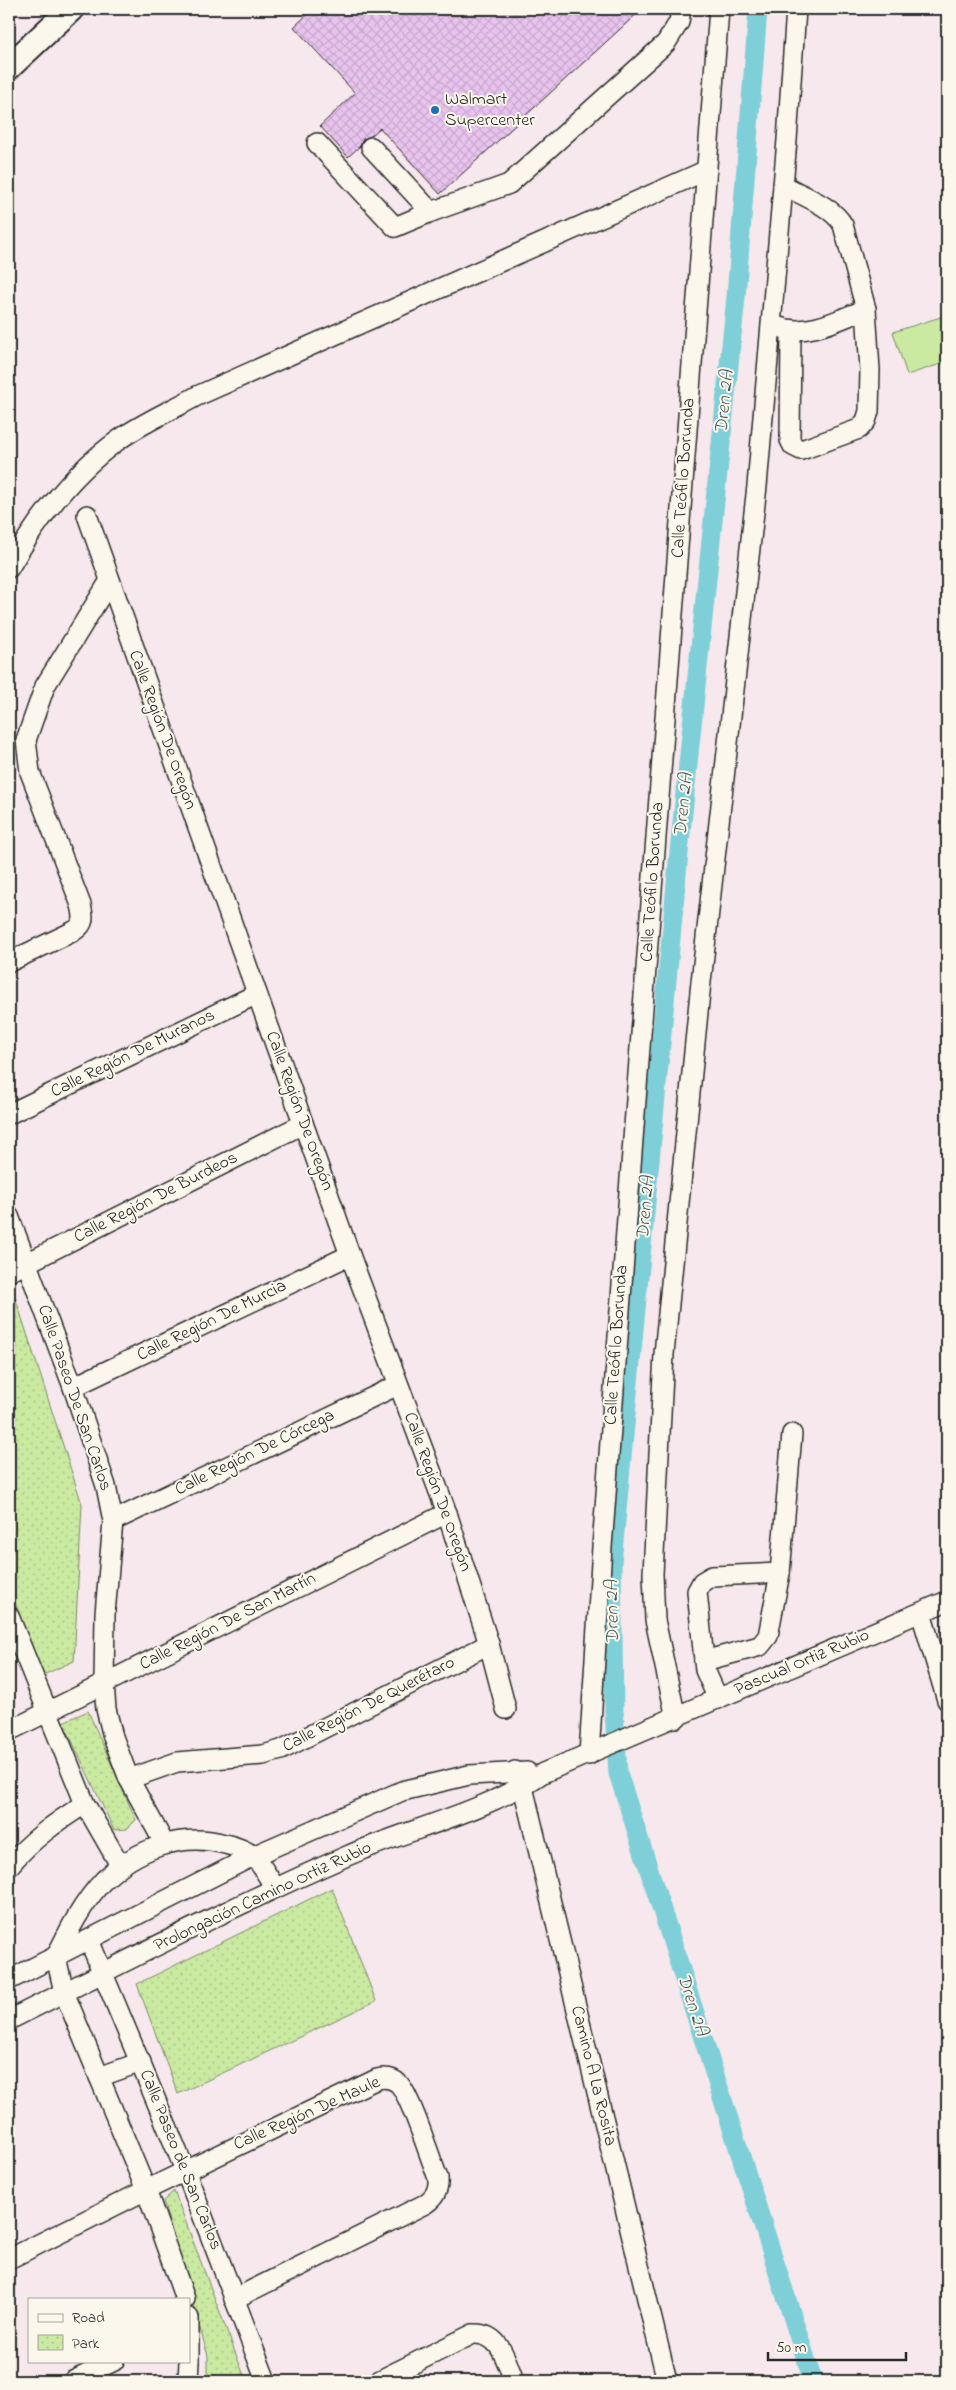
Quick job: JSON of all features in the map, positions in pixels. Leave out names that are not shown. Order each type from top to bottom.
[{"type":"main road","points":[[9,67],[71,9]]},
{"type":"street","points":[[317,143],[395,227],[510,184],[666,43],[680,22],[681,9]]},
{"type":"street","name":"Calle Teófilo Borunda","points":[[589,1755],[602,1547],[719,9]]},
{"type":"street","points":[[676,1718],[656,1620],[653,1574],[664,1354],[701,982],[756,495],[796,9]]},
{"type":"street","points":[[371,147],[432,212]]},
{"type":"street","points":[[9,568],[26,539],[54,502],[95,460],[120,439],[144,424],[197,396],[707,170]]},
{"type":"street","points":[[783,185],[839,218],[843,225],[866,309],[870,370],[869,411],[866,421],[859,429],[801,450],[793,446],[790,440],[791,331]]},
{"type":"street","points":[[771,324],[791,331],[820,326],[866,309]]},
{"type":"street","name":"Calle Región De Oregón","points":[[87,515],[109,582],[350,1255],[447,1513],[489,1644],[506,1709]]},
{"type":"street","points":[[9,962],[74,931],[81,926],[84,919],[81,905],[30,772],[26,740],[45,686],[109,582]]},
{"type":"street","name":"Calle Región De Muranos","points":[[9,1114],[257,994]]},
{"type":"street","name":"Calle Región De Burdeos","points":[[9,1272],[303,1124]]},
{"type":"street","name":"Calle Paseo De San Carlos","points":[[9,1216],[73,1387],[106,1486],[113,1521],[105,1614],[104,1684],[108,1719],[129,1779],[164,1843]]},
{"type":"street","name":"Calle Región De Murcia","points":[[73,1387],[350,1255]]},
{"type":"street","name":"Calle Región De Córcega","points":[[113,1521],[398,1385]]},
{"type":"street","points":[[704,1661],[760,1646],[766,1642],[780,1573],[792,1434]]},
{"type":"street","name":"Calle Región De San Martín","points":[[9,1731],[447,1513]]},
{"type":"street","points":[[718,1699],[705,1670],[697,1590],[702,1582],[712,1576],[780,1573]]},
{"type":"street","name":"Pascual Ortiz Rubio","points":[[519,1779],[542,1774],[589,1755],[947,1602]]},
{"type":"street","points":[[921,1613],[947,1700]]},
{"type":"street","points":[[9,1616],[46,1712],[85,1804],[120,1865]]},
{"type":"street","name":"Calle Región De Querétaro","points":[[129,1779],[177,1762],[263,1755],[282,1750],[489,1644]]},
{"type":"street","name":"Prolongación Camino Ortiz Rubio","points":[[9,1980],[253,1856],[402,1790],[469,1775],[519,1779]]},
{"type":"street","name":"Prolongación Camino Ortiz Rubio","points":[[9,2020],[275,1887],[388,1838],[483,1804],[519,1779]]},
{"type":"street","name":"Camino A La Rosita","points":[[519,1779],[667,2381]]},
{"type":"street","points":[[9,1866],[48,1828],[85,1804]]},
{"type":"street","points":[[185,2298],[146,2190],[64,1992],[56,1957],[88,1900],[120,1865],[164,1843],[194,1839],[213,1840],[234,1846],[253,1856],[275,1887]]},
{"type":"street","name":"Calle Paseo de San Carlos","points":[[89,1940],[185,2170],[266,2381]]},
{"type":"street","points":[[99,2077],[141,2062]]},
{"type":"street","name":"Calle Región De Maule","points":[[9,2259],[185,2170],[384,2077],[392,2079],[404,2092],[438,2178],[436,2193],[425,2204],[234,2299]]},
{"type":"street","points":[[378,2381],[473,2334],[481,2334],[489,2336],[502,2350],[514,2381]]},
{"type":"street","points":[[73,2381],[112,2362]]},
{"type":"street","points":[[188,2381],[189,2362]]},
{"type":"green space","points":[[947,315],[947,362],[907,375],[893,332]]},
{"type":"green space","points":[[9,1278],[82,1504],[74,1661],[41,1676],[9,1585]]},
{"type":"green space","points":[[88,1711],[136,1820],[127,1829],[114,1830],[63,1722]]},
{"type":"green space","points":[[332,1888],[376,2001],[178,2094],[137,1984]]},
{"type":"green space","points":[[174,2191],[246,2381],[208,2381],[208,2356],[163,2201]]},
{"type":"building","name":"Walmart Supercenter","points":[[313,9],[642,9],[440,194],[380,128],[371,136],[363,139],[360,146],[348,157],[320,126],[355,93],[294,27]]},
{"type":"waterway","name":"Dren 2A","points":[[758,9],[736,297],[680,842],[612,1563],[614,1711],[618,1773],[813,2381]]},
{"type":"place","name":"Walmart Supercenter","points":[[435,110]]}]
